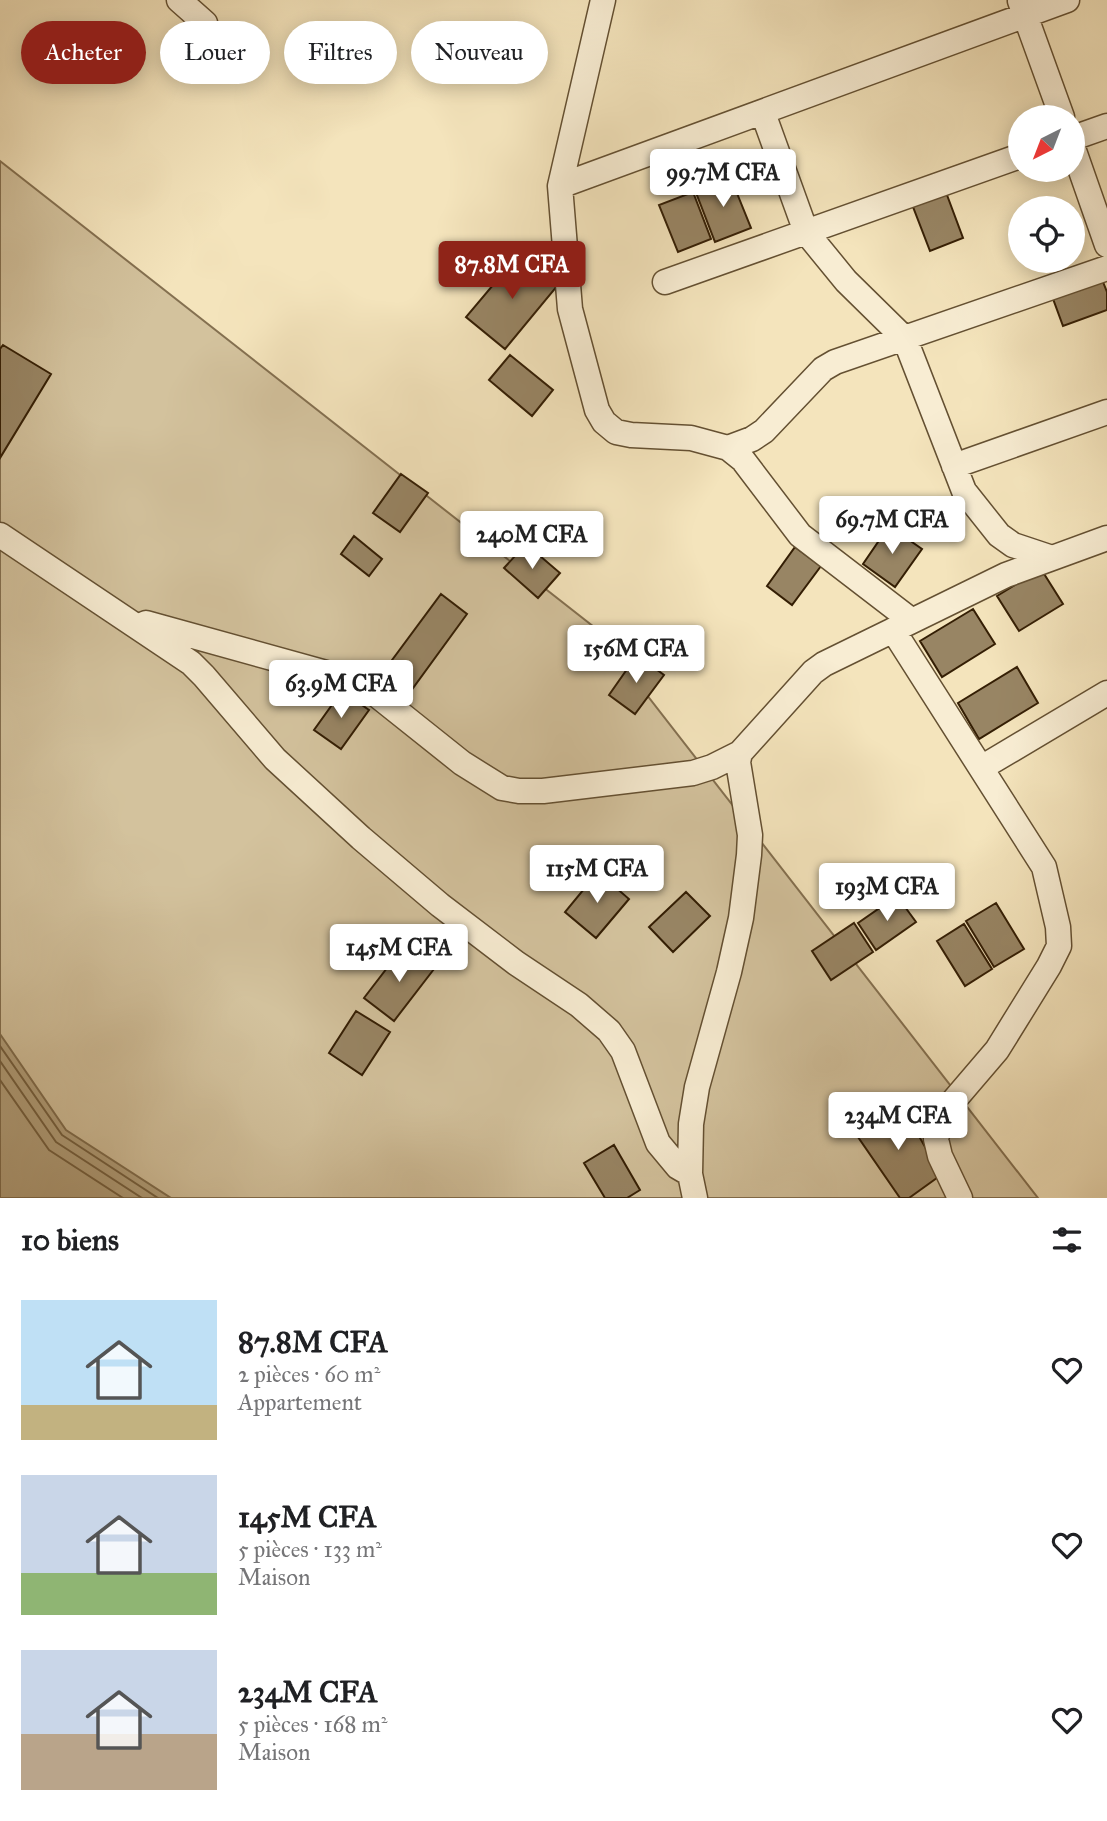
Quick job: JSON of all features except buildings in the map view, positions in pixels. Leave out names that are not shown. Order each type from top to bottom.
[{"type":"street","points":[[179,0],[203,21]]},
{"type":"street","points":[[603,0],[560,186],[570,309],[597,410],[604,422],[616,432],[691,438],[728,448],[743,460],[800,535],[902,625],[981,768],[1044,867],[1058,927],[1059,946],[1007,1035],[950,1105],[940,1123],[936,1139],[940,1156],[960,1198]]},
{"type":"street","points":[[560,186],[762,113],[1023,8],[1067,0]]},
{"type":"street","points":[[1023,8],[1058,105]]},
{"type":"street","points":[[762,113],[806,232],[846,281],[905,339],[964,491],[999,535],[1013,545],[1052,558]]},
{"type":"street","points":[[1085,134],[1107,126]]},
{"type":"street","points":[[665,282],[1008,160]]},
{"type":"street","points":[[1085,182],[1107,245]]},
{"type":"street","points":[[728,448],[752,439],[764,431],[823,369],[835,362],[1107,268]]},
{"type":"street","points":[[954,466],[1107,412]]},
{"type":"street","points":[[0,535],[191,663],[275,759],[343,822],[440,905],[516,963],[579,1005],[610,1031],[623,1051],[658,1143],[678,1167],[690,1174]]},
{"type":"street","points":[[125,617],[348,678],[373,692],[462,763],[502,788],[543,791],[693,773],[712,768],[740,753],[813,672],[824,664],[1006,575],[1107,538]]},
{"type":"street","points":[[981,768],[1107,693]]},
{"type":"street","points":[[695,1198],[690,1174],[691,1124],[697,1087],[735,945],[749,855],[750,835],[739,773],[740,753]]},
{"type":"shaded area","points":[[0,161],[594,627],[1038,1198],[0,1198]]},
{"type":"water","points":[[0,1034],[66,1130],[171,1198],[0,1198]]}]
